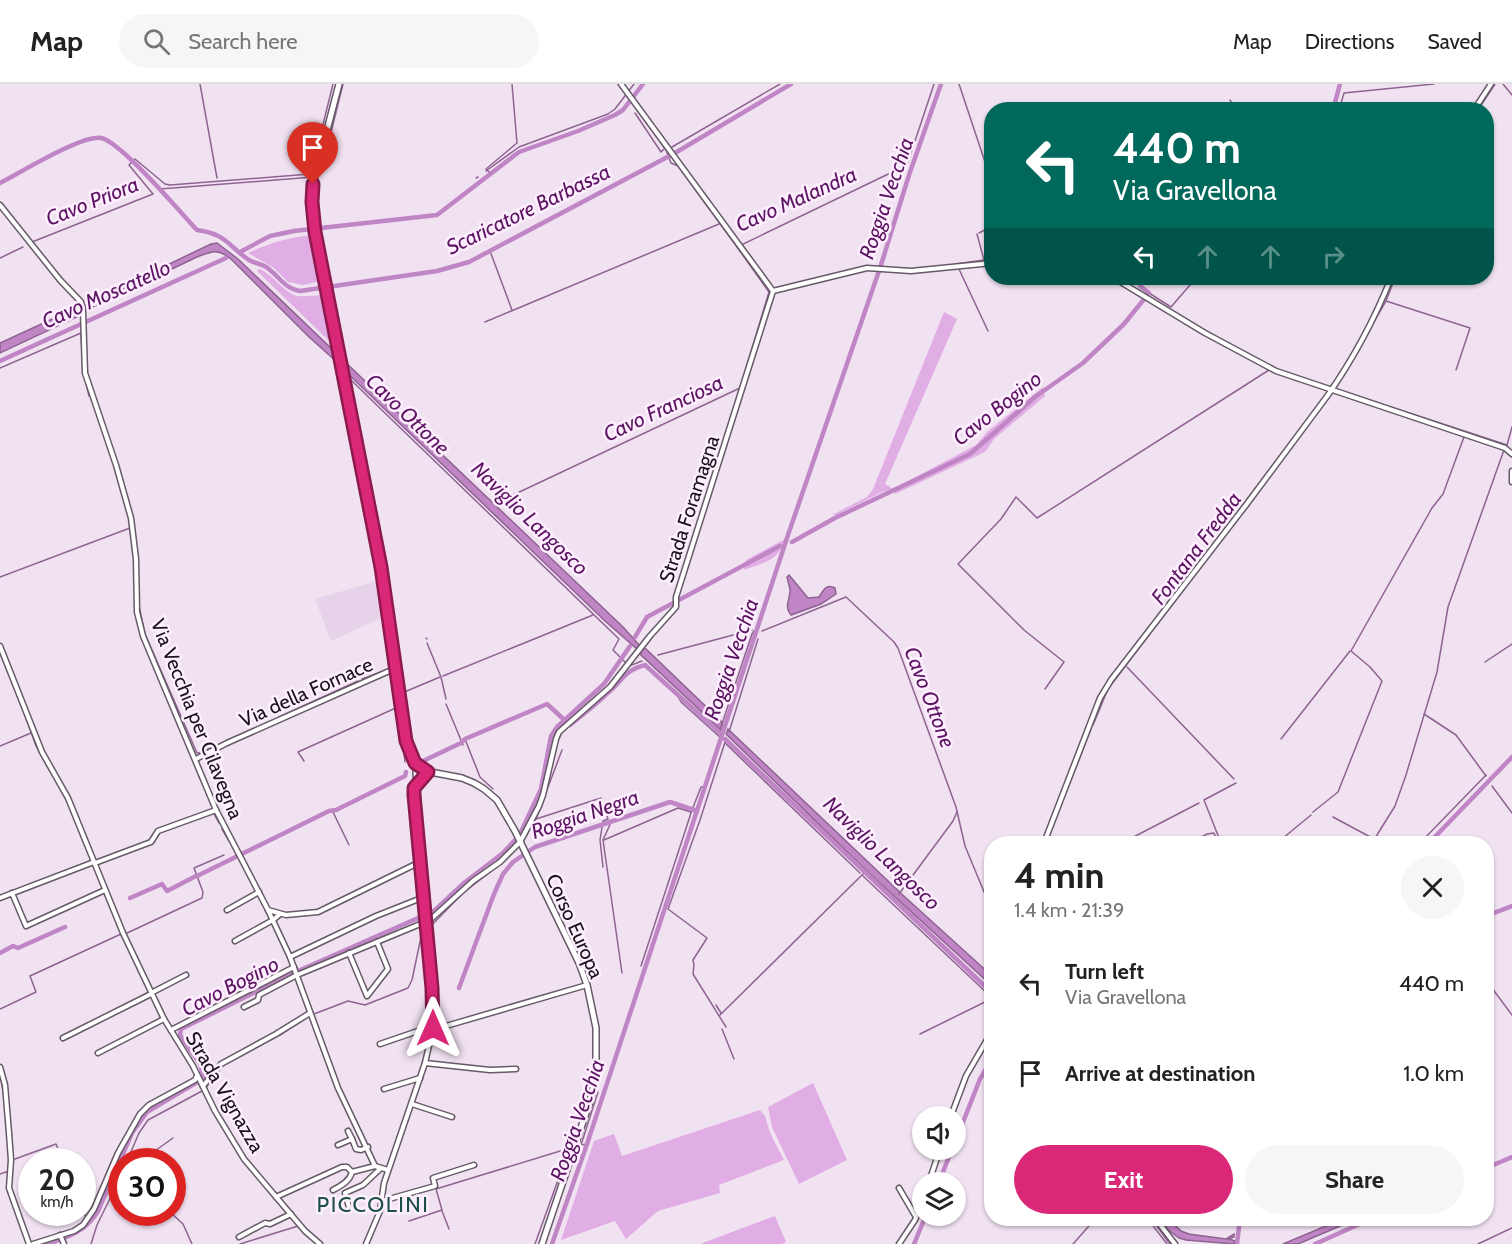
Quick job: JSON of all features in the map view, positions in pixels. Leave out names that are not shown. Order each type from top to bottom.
[{"type":"main road","points":[[339,84],[315,177],[312,202],[315,229],[381,567],[406,741],[415,763],[421,769]]},
{"type":"main road","name":"Corso Europa","points":[[421,769],[462,778],[484,789],[496,800],[520,842],[579,963],[587,985],[596,1028],[596,1074],[590,1101],[542,1244]]},
{"type":"street","points":[[621,84],[773,291],[867,268],[911,271],[984,263]]},
{"type":"street","points":[[1479,102],[1491,84]]},
{"type":"street","name":"Via Vecchia per Cilavegna","points":[[0,205],[60,280],[81,302],[84,365],[91,395],[118,471],[131,518],[136,559],[137,612],[141,629],[216,810],[290,957],[338,1088],[368,1147],[375,1166]]},
{"type":"street","points":[[1127,285],[1205,333],[1276,371],[1505,448],[1512,454]]},
{"type":"street","points":[[1047,836],[1100,698],[1111,680],[1331,390],[1388,285]]},
{"type":"street","name":"Strada Foramagna","points":[[520,842],[543,795],[556,738],[568,723],[610,687],[673,611],[773,291]]},
{"type":"street","points":[[1512,471],[1512,482]]},
{"type":"street","name":"Strada Vignazza","points":[[0,646],[42,752],[68,798],[105,890],[164,1019],[244,1159],[320,1244]]},
{"type":"street","name":"Via della Fornace","points":[[196,759],[396,668]]},
{"type":"street","points":[[415,763],[416,782]]},
{"type":"street","points":[[366,1244],[380,1211],[388,1170],[425,1063],[433,1028],[434,1002],[414,788],[421,769]]},
{"type":"street","points":[[414,788],[431,772]]},
{"type":"street","points":[[0,898],[151,842],[158,831],[216,810]]},
{"type":"street","points":[[244,1007],[258,1000],[259,995],[296,975],[377,942],[426,918],[500,862],[520,842]]},
{"type":"street","points":[[235,941],[283,915],[318,912],[420,862]]},
{"type":"street","points":[[12,893],[26,926],[105,890]]},
{"type":"street","points":[[227,910],[259,892]]},
{"type":"street","points":[[290,957],[376,916],[424,897]]},
{"type":"street","points":[[268,910],[283,915]]},
{"type":"street","points":[[276,927],[283,915]]},
{"type":"street","points":[[349,953],[367,996],[388,969],[377,942]]},
{"type":"street","points":[[171,1030],[294,968]]},
{"type":"street","points":[[63,1038],[186,975]]},
{"type":"street","points":[[380,1044],[587,985]]},
{"type":"street","points":[[0,1067],[6,1085],[11,1160],[9,1188],[31,1244],[74,1231],[88,1219],[118,1153],[140,1114],[149,1105],[195,1080],[202,1084],[221,1064],[310,1013]]},
{"type":"street","points":[[98,1053],[164,1019]]},
{"type":"street","points":[[955,1106],[966,1076],[984,1045]]},
{"type":"street","points":[[425,1063],[490,1070],[516,1069]]},
{"type":"street","points":[[384,1089],[420,1078]]},
{"type":"street","points":[[412,1104],[452,1117]]},
{"type":"street","points":[[348,1131],[356,1149],[361,1150],[368,1147]]},
{"type":"street","points":[[338,1145],[352,1139]]},
{"type":"street","points":[[382,1201],[435,1185],[433,1178],[474,1165]]},
{"type":"street","points":[[333,1190],[347,1181],[352,1172],[375,1166],[388,1170]]},
{"type":"street","points":[[276,1197],[342,1167],[347,1167],[352,1172]]},
{"type":"street","points":[[349,1207],[345,1193],[363,1185],[381,1168]]},
{"type":"street","points":[[899,1188],[912,1210]]},
{"type":"street","points":[[239,1237],[265,1223],[270,1224],[291,1214]]},
{"type":"street","points":[[899,1244],[912,1223]]},
{"type":"street","points":[[1161,1226],[1174,1243]]},
{"type":"street","points":[[60,1235],[63,1243]]},
{"type":"shaded area","points":[[314,235],[321,281],[303,285],[288,282],[274,268],[248,253],[280,241]]},
{"type":"shaded area","points":[[217,243],[238,259],[336,353],[338,363],[232,260],[219,252],[197,257],[84,311],[84,306],[92,301]]},
{"type":"shaded area","points":[[259,269],[293,295],[323,295],[331,336],[328,340],[257,271]]},
{"type":"shaded area","points":[[82,307],[77,317],[0,353],[0,343]]},
{"type":"shaded area","points":[[944,312],[957,319],[885,484],[893,489],[832,515],[867,497],[873,489]]},
{"type":"shaded area","points":[[342,359],[623,627],[641,647],[638,650],[605,621],[344,370]]},
{"type":"shaded area","points":[[1043,387],[1045,396],[994,439],[985,452],[895,494],[893,489],[976,445],[988,431]]},
{"type":"shaded area","points":[[785,539],[774,557],[744,570],[746,560]]},
{"type":"shaded area","points":[[789,575],[808,598],[819,597],[829,586],[835,588],[836,594],[821,604],[791,615],[787,605],[790,593],[787,577]]},
{"type":"shaded area","points":[[377,581],[383,617],[331,641],[315,599]]},
{"type":"shaded area","points":[[642,648],[646,649],[721,721],[724,726],[722,731],[641,655]]},
{"type":"shaded area","points":[[728,729],[984,969],[984,979],[869,873],[726,734]]},
{"type":"shaded area","points":[[813,1083],[847,1160],[799,1184],[772,1127],[768,1107]]},
{"type":"shaded area","points":[[760,1110],[765,1116],[770,1133],[784,1160],[719,1185],[720,1193],[658,1211],[626,1239],[615,1221],[561,1240],[594,1141],[614,1134],[622,1156]]},
{"type":"shaded area","points":[[775,1216],[786,1242],[782,1244],[700,1244]]},
{"type":"shaded area","points":[[1176,1226],[1189,1234],[1226,1239],[1234,1234],[1234,1237],[1229,1239],[1235,1241],[1234,1244],[1186,1240],[1179,1238],[1166,1228]]},
{"type":"shaded area","points":[[1326,1226],[1340,1226],[1298,1244],[1283,1244]]},
{"type":"waterway","points":[[200,84],[217,178]]},
{"type":"waterway","points":[[311,173],[333,84]]},
{"type":"waterway","points":[[317,177],[321,173],[343,84]]},
{"type":"waterway","points":[[491,174],[486,169],[517,143],[512,84]]},
{"type":"waterway","name":"Cavo Malandra","points":[[618,84],[666,150],[671,163],[678,166],[737,247],[907,165],[934,84]]},
{"type":"waterway","points":[[486,171],[519,147],[608,114],[615,109],[634,84]]},
{"type":"waterway","name":"Cavo Moscatello","points":[[242,251],[270,236],[294,231],[437,215],[519,152],[578,131],[623,110],[643,84]]},
{"type":"waterway","points":[[672,147],[780,84]]},
{"type":"waterway","name":"Scaricatore Barbassa","points":[[0,183],[66,148],[80,142],[101,138],[110,142],[136,164],[197,230],[215,234],[249,260],[265,266],[287,286],[300,291],[437,271],[469,262],[675,153],[791,84]]},
{"type":"waterway","name":"Roggia Vecchia","points":[[552,1244],[941,84]]},
{"type":"waterway","points":[[959,84],[984,159]]},
{"type":"waterway","name":"Cavo Bogino","points":[[1335,102],[1340,84]]},
{"type":"waterway","points":[[1341,102],[1344,93],[1434,84]]},
{"type":"waterway","points":[[1484,91],[1488,84]]},
{"type":"waterway","name":"Fontana Fredda","points":[[1483,102],[1495,84]]},
{"type":"waterway","points":[[1503,84],[1512,95]]},
{"type":"waterway","points":[[1477,102],[1482,95]]},
{"type":"waterway","points":[[635,113],[661,152],[664,149]]},
{"type":"waterway","name":"Cavo Priora","points":[[32,242],[153,194],[129,165],[135,159],[165,184],[170,185],[310,174]]},
{"type":"waterway","name":"Cavo Priora","points":[[160,189],[313,177]]},
{"type":"waterway","points":[[308,184],[310,178]]},
{"type":"waterway","points":[[485,322],[719,224]]},
{"type":"waterway","points":[[979,233],[984,230]]},
{"type":"waterway","points":[[955,264],[984,260],[977,234]]},
{"type":"waterway","name":"Cavo Priora","points":[[0,258],[23,247]]},
{"type":"waterway","name":"Cavo Franciosa","points":[[494,504],[740,388],[769,292],[737,247]]},
{"type":"waterway","points":[[490,251],[512,310]]},
{"type":"waterway","name":"Cavo Moscatello","points":[[0,361],[226,258]]},
{"type":"waterway","points":[[958,267],[988,331]]},
{"type":"waterway","name":"Cavo Bogino","points":[[792,542],[835,518],[970,454],[1035,397],[1083,363],[1124,324],[1149,293],[1141,285]]},
{"type":"waterway","points":[[1149,293],[1171,307],[1190,285]]},
{"type":"waterway","name":"Fontana Fredda","points":[[1369,330],[1392,285]]},
{"type":"waterway","points":[[1386,301],[1470,328],[1456,370]]},
{"type":"waterway","points":[[0,368],[81,333],[83,371],[89,396],[92,395]]},
{"type":"waterway","points":[[1045,689],[1064,662],[1024,630],[958,564],[1001,519],[1016,497],[1037,518],[1269,370],[1250,359]]},
{"type":"waterway","name":"Fontana Fredda","points":[[1335,389],[1344,374]]},
{"type":"waterway","name":"Cavo Ottone","points":[[347,380],[351,380],[619,639],[613,650],[629,666],[642,661]]},
{"type":"waterway","points":[[1336,389],[1507,445],[1512,427]]},
{"type":"waterway","name":"Fontana Fredda","points":[[1093,725],[1108,689],[1332,393]]},
{"type":"waterway","points":[[107,433],[128,500]]},
{"type":"waterway","points":[[1313,812],[1338,792],[1382,681],[1351,651],[1432,508],[1443,494],[1464,437]]},
{"type":"waterway","points":[[1376,836],[1395,806],[1406,775],[1437,672],[1448,607],[1504,450]]},
{"type":"waterway","name":"Fontana Fredda","points":[[1216,541],[1249,497]]},
{"type":"waterway","points":[[133,522],[137,553]]},
{"type":"waterway","points":[[0,577],[130,528]]},
{"type":"waterway","name":"Cavo Bogino","points":[[635,637],[647,617],[780,546]]},
{"type":"waterway","name":"Cavo Ottone","points":[[762,631],[846,597],[894,642],[956,807],[965,846],[984,892]]},
{"type":"waterway","points":[[139,606],[145,634],[197,753],[276,719]]},
{"type":"waterway","points":[[443,676],[593,615]]},
{"type":"waterway","name":"Cavo Ottone","points":[[658,655],[752,630]]},
{"type":"waterway","points":[[719,733],[752,634],[754,631],[757,632]]},
{"type":"waterway","name":"Roggia Vecchia","points":[[729,732],[758,639]]},
{"type":"waterway","points":[[427,643],[441,677],[446,699]]},
{"type":"waterway","points":[[1485,662],[1512,644]]},
{"type":"waterway","name":"Cavo Bogino","points":[[521,832],[541,789],[551,736],[557,727],[604,684],[630,646]]},
{"type":"waterway","points":[[1281,739],[1350,651]]},
{"type":"waterway","points":[[0,653],[21,705]]},
{"type":"waterway","points":[[423,761],[465,739],[547,704],[570,725],[629,672],[645,665],[720,733]]},
{"type":"waterway","points":[[1127,667],[1234,779]]},
{"type":"waterway","points":[[362,679],[392,668]]},
{"type":"waterway","points":[[393,671],[405,762]]},
{"type":"waterway","points":[[402,693],[440,677]]},
{"type":"waterway","points":[[279,717],[358,681]]},
{"type":"waterway","points":[[676,693],[681,702],[722,739]]},
{"type":"waterway","points":[[1069,772],[1099,696]]},
{"type":"waterway","points":[[446,704],[463,745]]},
{"type":"waterway","points":[[304,761],[298,752],[398,707]]},
{"type":"waterway","points":[[1424,714],[1456,735],[1486,776]]},
{"type":"waterway","points":[[25,715],[36,746],[50,771]]},
{"type":"waterway","name":"Fontana Fredda","points":[[1049,836],[1091,729]]},
{"type":"waterway","points":[[0,746],[31,733]]},
{"type":"waterway","points":[[465,739],[480,777],[493,789]]},
{"type":"waterway","points":[[725,739],[984,985]]},
{"type":"waterway","name":"Roggia Vecchia","points":[[726,739],[668,909],[707,938],[693,960],[693,974],[726,1027]]},
{"type":"waterway","points":[[725,743],[860,873]]},
{"type":"waterway","points":[[523,841],[536,819],[562,750]]},
{"type":"waterway","points":[[1436,836],[1512,757]]},
{"type":"waterway","points":[[197,876],[405,776],[406,772]]},
{"type":"waterway","points":[[198,773],[200,779]]},
{"type":"waterway","points":[[1427,836],[1486,775]]},
{"type":"waterway","points":[[1218,836],[1204,800],[1236,783]]},
{"type":"waterway","points":[[1492,786],[1512,813]]},
{"type":"waterway","points":[[641,966],[692,810],[701,787],[704,787]]},
{"type":"waterway","points":[[536,819],[601,798],[608,819],[603,821],[600,840],[603,867]]},
{"type":"waterway","name":"Roggia Negra","points":[[459,988],[494,894],[503,874],[513,862],[535,847],[670,802],[697,811]]},
{"type":"waterway","points":[[1135,836],[1199,803]]},
{"type":"waterway","points":[[604,840],[678,808],[691,812]]},
{"type":"waterway","points":[[332,810],[349,845]]},
{"type":"waterway","name":"Cavo Ottone","points":[[899,894],[953,821],[957,812]]},
{"type":"waterway","points":[[214,814],[219,823]]},
{"type":"waterway","points":[[1286,836],[1311,815]]},
{"type":"waterway","points":[[1333,817],[1368,836]]},
{"type":"waterway","points":[[612,820],[603,840],[622,973]]},
{"type":"waterway","points":[[222,829],[229,841]]},
{"type":"waterway","points":[[1203,836],[1214,833],[1215,836]]},
{"type":"waterway","name":"Cavo Bogino","points":[[47,1244],[76,1232],[93,1218],[132,1133],[147,1112],[204,1078],[200,1064],[180,1035],[181,1029],[298,971],[434,911],[514,841]]},
{"type":"waterway","points":[[428,929],[463,893],[514,851]]},
{"type":"waterway","points":[[125,934],[202,898],[203,892],[194,868],[224,855]]},
{"type":"waterway","points":[[720,1015],[864,873]]},
{"type":"waterway","points":[[130,898],[162,884],[167,891],[196,876]]},
{"type":"waterway","points":[[863,876],[984,990]]},
{"type":"waterway","points":[[1494,913],[1512,906]]},
{"type":"waterway","points":[[0,953],[13,946],[18,948],[65,927]]},
{"type":"waterway","points":[[314,1014],[348,1001],[365,1005],[408,988],[424,931]]},
{"type":"waterway","points":[[0,1009],[36,992],[30,976],[121,934]]},
{"type":"waterway","points":[[1494,991],[1512,1015]]},
{"type":"waterway","points":[[920,1034],[984,1002]]},
{"type":"waterway","points":[[716,1005],[721,1013]]},
{"type":"waterway","points":[[229,1062],[280,1035],[309,1016]]},
{"type":"waterway","points":[[722,1029],[734,1059]]},
{"type":"waterway","points":[[966,1115],[984,1072]]},
{"type":"waterway","points":[[0,1074],[4,1097]]},
{"type":"waterway","points":[[206,1088],[213,1077]]},
{"type":"waterway","points":[[133,1148],[148,1120],[202,1091]]},
{"type":"waterway","points":[[587,1144],[581,1145],[598,1092]]},
{"type":"waterway","points":[[159,1148],[173,1138]]},
{"type":"waterway","points":[[45,1148],[56,1144],[58,1148]]},
{"type":"waterway","points":[[409,1221],[442,1210],[436,1189],[570,1148]]},
{"type":"waterway","points":[[535,1244],[567,1155]]},
{"type":"waterway","points":[[1494,1165],[1512,1157]]},
{"type":"waterway","points":[[943,1172],[948,1160]]},
{"type":"waterway","points":[[0,1174],[9,1171]]},
{"type":"waterway","points":[[91,1244],[108,1203]]},
{"type":"waterway","points":[[442,1211],[449,1229]]},
{"type":"waterway","points":[[184,1226],[192,1244]]},
{"type":"waterway","points":[[240,1244],[298,1226]]},
{"type":"waterway","points":[[914,1244],[921,1226]]},
{"type":"waterway","points":[[1073,1244],[1089,1226]]},
{"type":"waterway","points":[[1153,1226],[1167,1244]]},
{"type":"waterway","points":[[1157,1226],[1169,1243],[1177,1244]]},
{"type":"waterway","points":[[1237,1244],[1239,1226]]},
{"type":"waterway","points":[[1315,1244],[1355,1226]]},
{"type":"waterway","points":[[1478,1244],[1512,1228]]},
{"type":"district","name":"PICCOLINI","points":[[373,1204]]},
{"type":"route","points":[[313,184],[312,214],[315,232],[381,567],[406,741],[415,763],[428,772],[414,788],[414,795],[432,988],[433,1028]]},
{"type":"water label","name":"Naviglio Langosco","points":[[530,518]]},
{"type":"water label","name":"Naviglio Langosco","points":[[882,853]]}]
